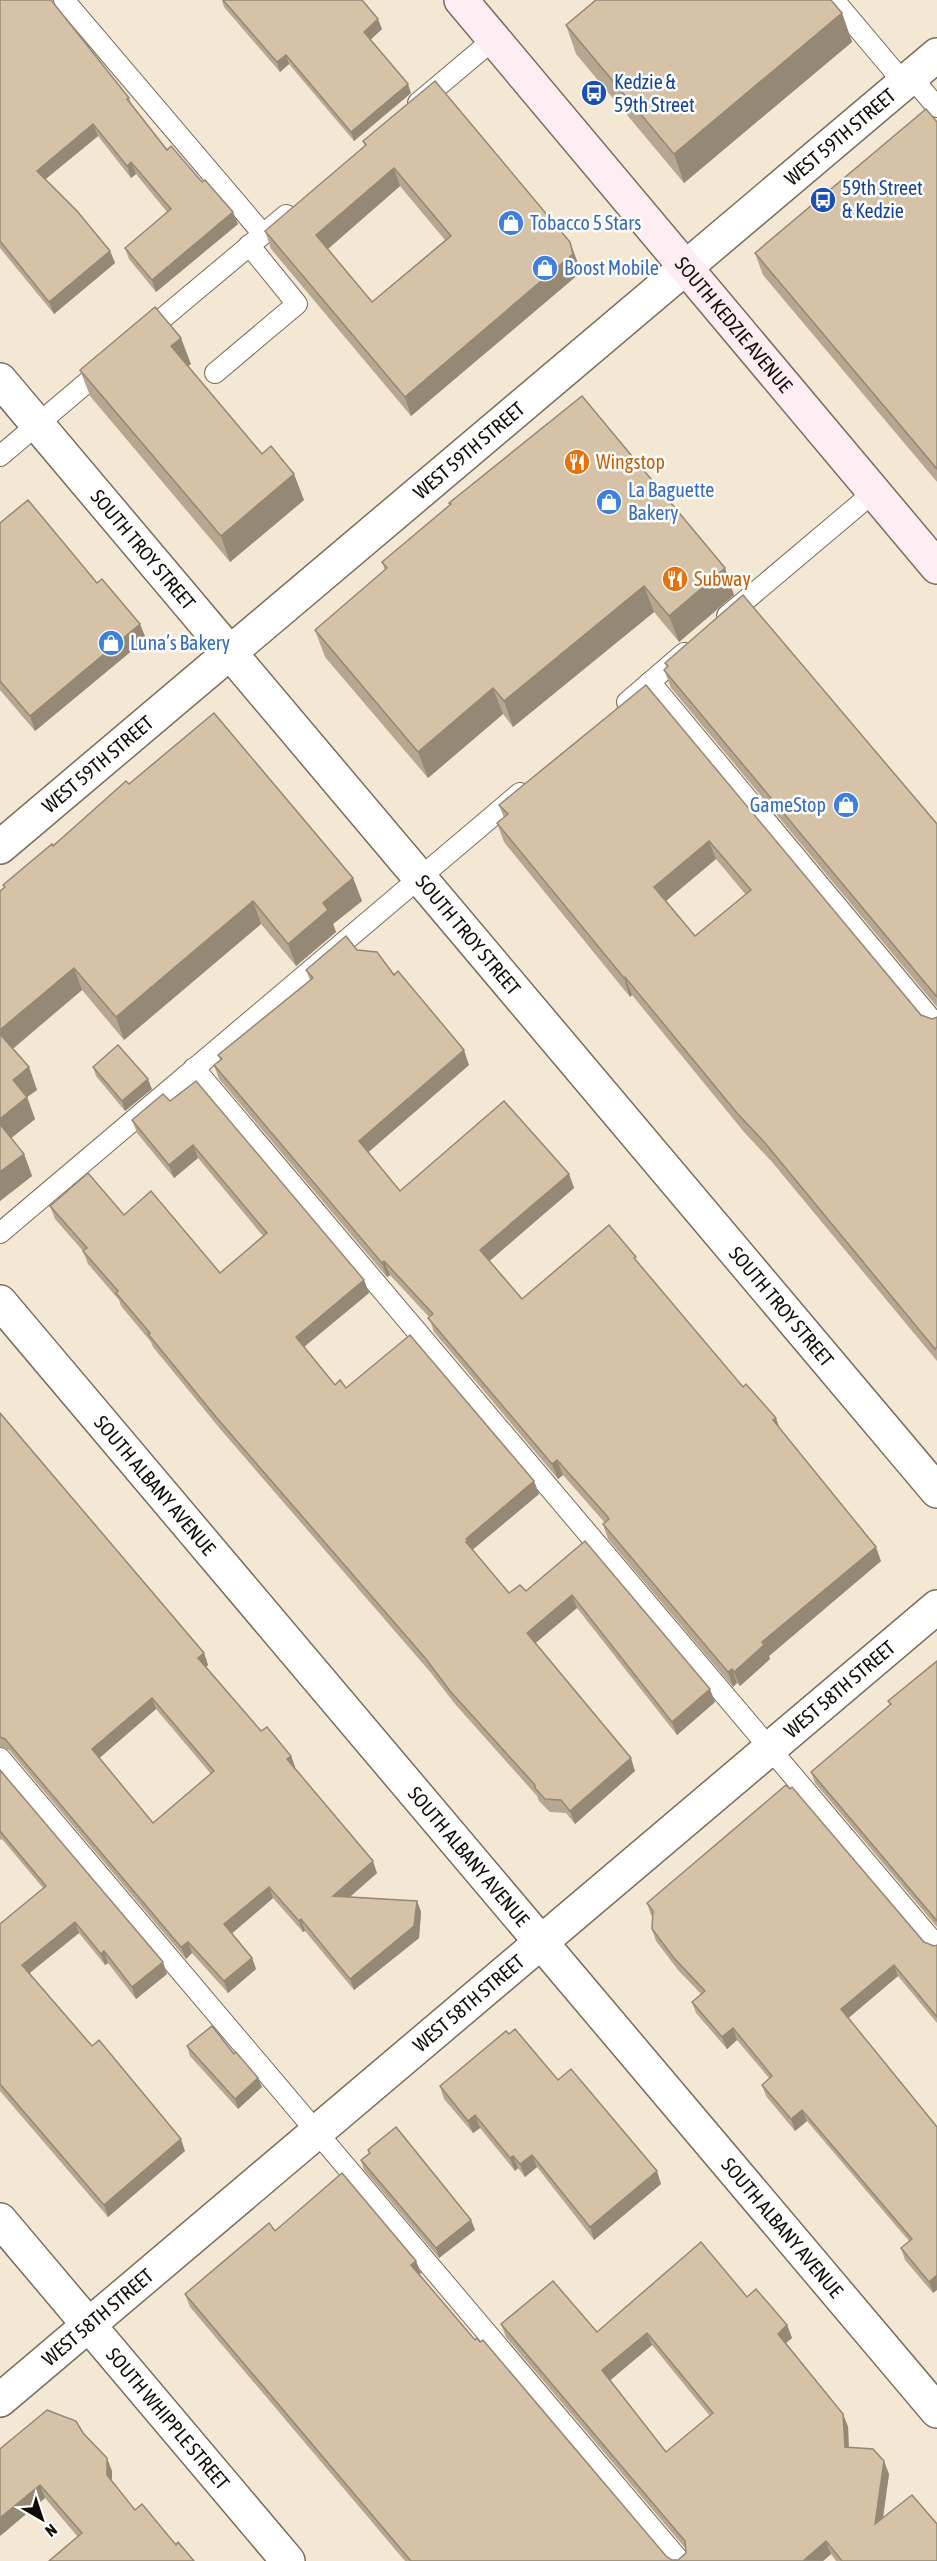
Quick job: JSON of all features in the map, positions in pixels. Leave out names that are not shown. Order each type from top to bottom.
[{"type":"main road","name":"SOUTH KEDZIE AVENUE","points":[[461,0],[937,567]]},
{"type":"street","name":"WEST 59TH STREET","points":[[0,847],[937,55]]},
{"type":"street","name":"SOUTH TROY STREET","points":[[0,380],[937,1491]]},
{"type":"street","name":"SOUTH ALBANY AVENUE","points":[[0,1302],[937,2411]]},
{"type":"street","name":"WEST 58TH STREET","points":[[0,2400],[937,1607]]},
{"type":"street","name":"SOUTH WHIPPLE STREET","points":[[0,2220],[288,2561]]},
{"type":"lane","points":[[64,0],[256,240],[297,304],[215,373]]},
{"type":"lane","points":[[834,0],[908,80],[937,107]]},
{"type":"lane","points":[[405,114],[494,39]]},
{"type":"lane","points":[[133,344],[299,204]]},
{"type":"lane","points":[[0,456],[115,359]]},
{"type":"lane","points":[[616,711],[874,492]]},
{"type":"lane","points":[[650,682],[937,1026]]},
{"type":"lane","points":[[0,1233],[530,784]]},
{"type":"lane","points":[[194,1068],[937,1946]]},
{"type":"lane","points":[[0,1758],[680,2561]]},
{"type":"building","points":[[0,0],[51,0],[167,150],[171,146],[202,182],[205,180],[233,212],[152,280],[125,248],[171,209],[131,162],[127,166],[93,124],[37,171],[77,211],[110,251],[49,302],[0,241]]},
{"type":"building","points":[[223,0],[362,0],[378,19],[364,32],[408,84],[351,132],[286,55],[277,62]]},
{"type":"building","points":[[596,0],[831,0],[842,13],[674,154],[566,25]]},
{"type":"building","points":[[435,81],[570,242],[573,254],[405,397],[265,231],[366,145],[363,141]],"holes":[[[394,168],[451,236],[372,302],[316,235]]]},
{"type":"building","points":[[926,109],[937,122],[937,469],[755,253]]},
{"type":"building","points":[[155,307],[181,338],[171,346],[262,454],[271,446],[294,474],[221,536],[80,370]]},
{"type":"building","points":[[582,396],[725,568],[669,616],[644,586],[504,701],[493,688],[418,752],[315,630],[387,568],[382,562],[451,504],[449,503]]},
{"type":"building","points":[[28,500],[97,583],[102,579],[140,624],[30,716],[0,681],[0,523]]},
{"type":"building","points":[[743,595],[937,824],[937,997],[664,670],[668,666],[665,663]]},
{"type":"building","points":[[646,685],[921,1015],[932,1019],[937,1017],[937,1347],[935,1349],[497,823],[508,814],[499,805]],"holes":[[[709,841],[751,890],[695,936],[654,887]]]},
{"type":"building","points":[[214,713],[353,878],[323,903],[328,910],[288,944],[253,901],[116,1017],[74,968],[0,1030],[0,891],[5,887],[3,885],[52,844],[53,846],[126,781],[129,784]]},
{"type":"building","points":[[346,936],[357,950],[377,952],[394,975],[398,971],[464,1050],[359,1141],[400,1191],[504,1101],[569,1174],[480,1250],[522,1299],[609,1225],[743,1387],[746,1384],[776,1418],[773,1420],[876,1547],[762,1642],[764,1645],[734,1672],[732,1669],[728,1672],[603,1524],[609,1519],[607,1516],[557,1460],[552,1464],[428,1318],[433,1314],[384,1261],[382,1263],[214,1065],[222,1059],[218,1055],[313,978],[306,970]]},
{"type":"building","points":[[0,1034],[29,1067],[13,1080],[27,1097],[0,1119]]},
{"type":"building","points":[[118,1045],[148,1079],[122,1101],[93,1067]]},
{"type":"building","points":[[196,1081],[364,1280],[296,1337],[335,1385],[340,1380],[346,1388],[410,1335],[534,1481],[466,1539],[468,1541],[466,1542],[509,1593],[520,1585],[526,1591],[585,1541],[710,1689],[672,1722],[572,1595],[527,1633],[631,1758],[570,1811],[561,1800],[545,1799],[450,1691],[426,1659],[216,1417],[116,1293],[118,1291],[83,1251],[87,1248],[50,1206],[88,1173],[124,1215],[151,1191],[220,1273],[267,1233],[193,1145],[169,1165],[132,1120],[163,1094],[170,1101]]},
{"type":"building","points":[[0,1124],[24,1154],[0,1172]]},
{"type":"building","points":[[0,1413],[204,1653],[198,1658],[261,1731],[267,1727],[291,1756],[287,1759],[373,1861],[333,1896],[417,1901],[414,1926],[350,1979],[301,1919],[299,1921],[269,1887],[224,1924],[252,1958],[224,1981],[188,1942],[181,1947],[5,1739],[0,1737]],"holes":[[[152,1698],[214,1771],[153,1823],[92,1749]]]},
{"type":"building","points":[[937,1661],[937,1921],[811,1772],[891,1704],[888,1701]]},
{"type":"building","points":[[0,1770],[163,1962],[132,1987],[104,1951],[101,1954],[75,1922],[22,1965],[92,2046],[99,2040],[181,2139],[104,2205],[0,2084],[0,1924],[46,1886],[0,1831]]},
{"type":"building","points":[[786,1785],[790,1789],[792,1787],[924,1942],[937,1945],[937,2017],[894,1965],[841,2009],[937,2127],[937,2275],[929,2282],[901,2248],[912,2239],[802,2110],[791,2119],[762,2085],[772,2076],[733,2028],[722,2037],[692,2002],[705,1991],[674,1958],[652,1929],[653,1911],[647,1903]]},
{"type":"building","points":[[212,2026],[234,2054],[236,2052],[258,2078],[235,2099],[187,2046]]},
{"type":"building","points":[[515,2029],[558,2080],[571,2069],[657,2171],[590,2227],[532,2155],[520,2164],[513,2156],[510,2158],[475,2115],[468,2121],[440,2086],[506,2031],[509,2034]]},
{"type":"building","points":[[396,2127],[471,2220],[436,2248],[361,2160],[370,2153],[368,2150]]},
{"type":"building","points":[[342,2173],[416,2261],[411,2265],[475,2340],[477,2338],[480,2342],[483,2340],[666,2556],[672,2560],[678,2560],[686,2553],[685,2541],[501,2324],[553,2281],[597,2332],[701,2242],[747,2297],[756,2289],[787,2325],[778,2334],[843,2414],[845,2447],[873,2449],[884,2461],[875,2524],[912,2495],[937,2524],[937,2561],[842,2561],[826,2541],[803,2561],[411,2561],[185,2294],[269,2223],[275,2231]],"holes":[[[647,2333],[713,2413],[666,2452],[602,2370]]]},
{"type":"building","points":[[47,2410],[76,2421],[83,2433],[107,2458],[107,2475],[135,2510],[142,2504],[176,2545],[178,2542],[194,2561],[49,2561],[82,2533],[40,2485],[0,2518],[0,2449]]},
{"type":"place","name":"Kedzie & 59th Street","points":[[594,93]]},
{"type":"place","name":"59th Street & Kedzie","points":[[823,200]]},
{"type":"place","name":"Tobacco 5 Stars","points":[[511,223]]},
{"type":"place","name":"Boost Mobile","points":[[545,268]]},
{"type":"place","name":"Wingstop","points":[[577,462]]},
{"type":"place","name":"La Baguette Bakery","points":[[609,502]]},
{"type":"place","name":"Subway","points":[[675,579]]},
{"type":"place","name":"Luna’s Bakery","points":[[111,643]]},
{"type":"place","name":"GameStop","points":[[846,805]]}]
